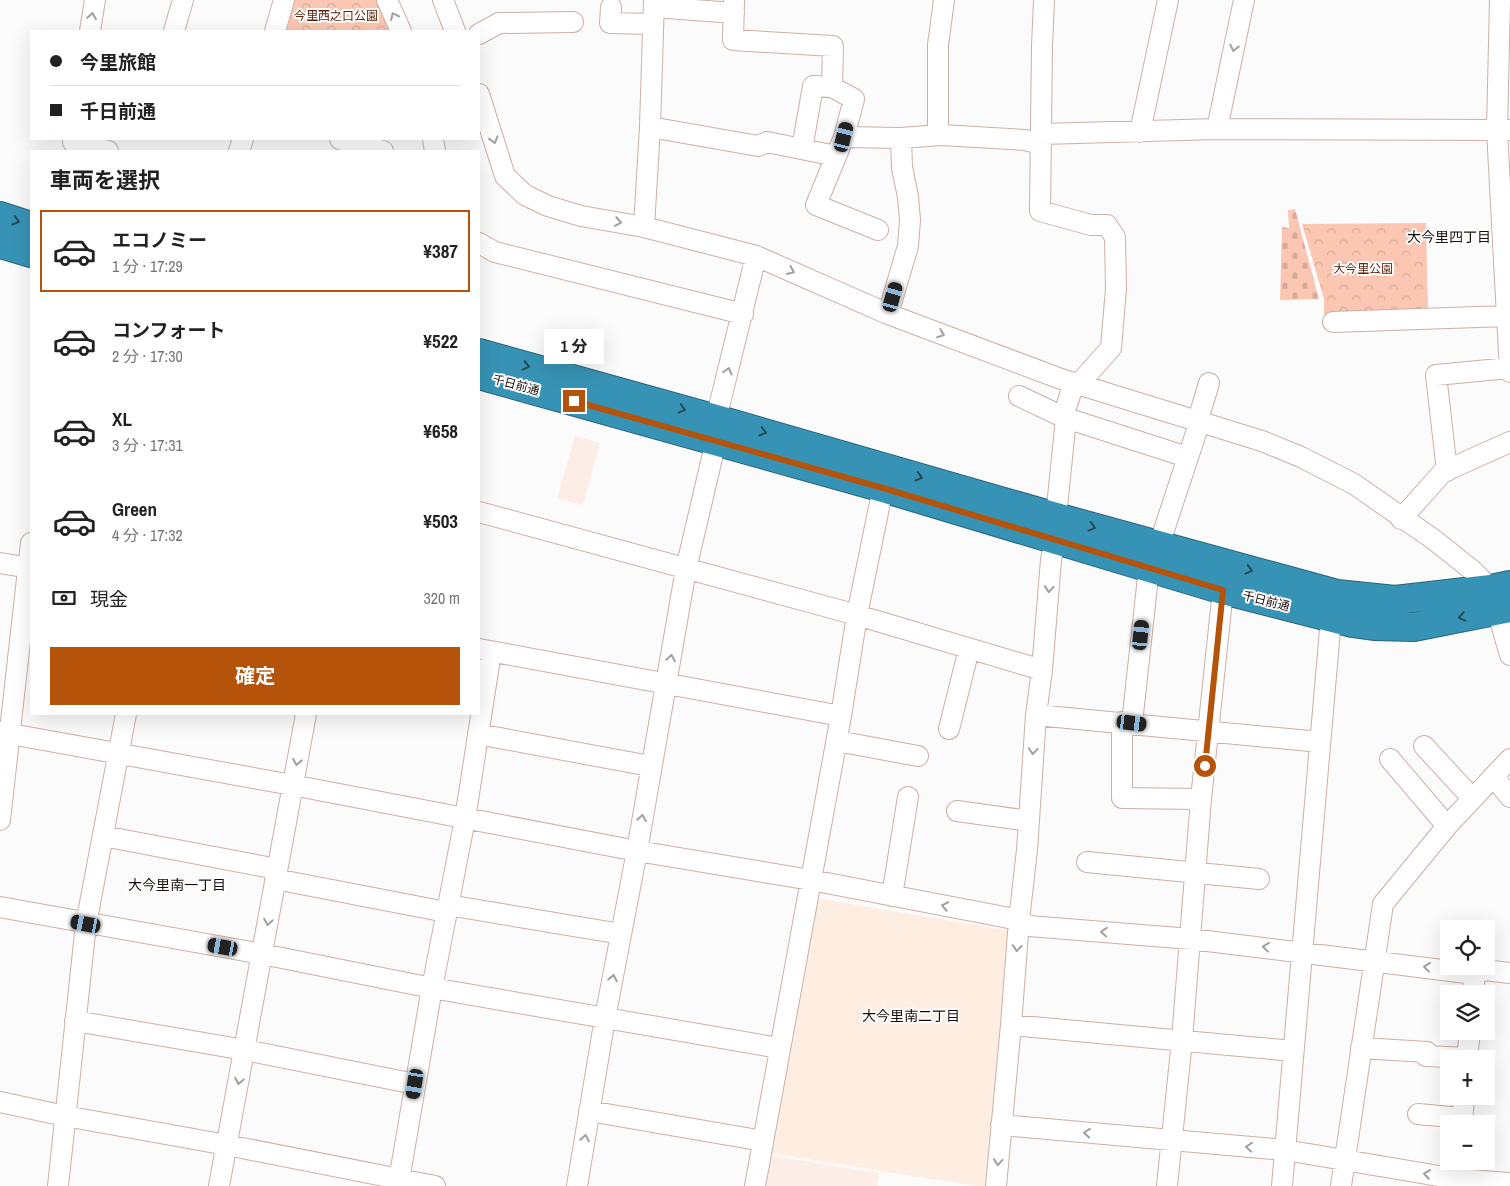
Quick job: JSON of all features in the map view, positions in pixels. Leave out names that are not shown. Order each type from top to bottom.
[{"type":"highway","points":[[0,216],[30,226]]},
{"type":"highway","points":[[0,244],[30,253]]},
{"type":"highway","name":"千日前通","points":[[480,353],[716,430],[883,488],[1056,529]]},
{"type":"highway","name":"千日前通","points":[[480,375],[716,430],[1154,557],[1337,594],[1395,600],[1502,598]]},
{"type":"highway","name":"千日前通","points":[[1154,557],[1223,590],[1331,618],[1374,626],[1414,627],[1502,598]]},
{"type":"street","points":[[90,30],[95,0]]},
{"type":"street","points":[[174,30],[182,0]]},
{"type":"street","points":[[275,30],[284,0]]},
{"type":"street","points":[[387,0],[401,30]]},
{"type":"street","points":[[443,0],[455,30]]},
{"type":"street","points":[[938,135],[938,45],[944,0]]},
{"type":"street","points":[[996,1186],[1029,821],[1036,715],[1042,670],[1051,560],[1056,529],[1065,417],[1076,384],[1111,348],[1116,289],[1115,237],[1107,225],[1091,225],[1040,211],[1044,0]]},
{"type":"street","points":[[1140,132],[1168,0]]},
{"type":"street","points":[[1217,129],[1244,0]]},
{"type":"street","points":[[1500,0],[1506,316],[1510,372]]},
{"type":"street","points":[[611,7],[610,23],[654,10],[734,7],[733,40],[833,46],[832,87]]},
{"type":"street","points":[[644,227],[654,10]]},
{"type":"street","points":[[480,33],[499,23],[573,22]]},
{"type":"street","points":[[802,149],[813,86],[832,87],[854,99],[844,137],[816,205],[878,230]]},
{"type":"street","points":[[480,97],[505,176],[525,195],[548,206],[581,216],[644,227],[756,256],[888,314],[1076,384],[1262,440],[1354,484],[1401,519],[1433,539],[1472,570],[1502,598],[1510,655]]},
{"type":"street","points":[[650,127],[758,146],[767,142],[836,156]]},
{"type":"street","points":[[844,137],[901,138],[938,135],[1025,140],[1217,129],[1503,130]]},
{"type":"street","points":[[888,314],[908,246],[910,220],[902,167],[901,138]]},
{"type":"street","points":[[344,140],[379,150]]},
{"type":"street","points":[[73,144],[103,150]]},
{"type":"street","points":[[480,244],[495,252],[743,314]]},
{"type":"street","points":[[577,1186],[605,1018],[637,851],[650,766],[686,569],[756,256]]},
{"type":"street","points":[[1333,322],[1506,316]]},
{"type":"street","points":[[1447,471],[1436,375],[1510,368]]},
{"type":"street","points":[[1202,799],[1122,798],[1127,723],[1154,557],[1209,383]]},
{"type":"street","points":[[1019,396],[1065,417],[1187,457]]},
{"type":"street","points":[[1401,519],[1443,472],[1510,442]]},
{"type":"street","points":[[755,1186],[841,716],[857,616],[883,488]]},
{"type":"street","points":[[480,512],[857,616],[1042,670]]},
{"type":"street","points":[[0,563],[30,568],[5,733],[0,820]]},
{"type":"street","points":[[1167,1186],[1182,1040],[1208,732],[1223,590]]},
{"type":"street","points":[[1282,1186],[1331,618]]},
{"type":"street","points":[[949,728],[969,649]]},
{"type":"street","points":[[480,710],[485,650],[841,716]]},
{"type":"street","points":[[58,1186],[86,924],[126,715]]},
{"type":"street","points":[[219,1186],[306,715]]},
{"type":"street","points":[[398,1183],[464,820],[480,715]]},
{"type":"street","points":[[1036,715],[1320,742]]},
{"type":"street","points":[[5,733],[292,785],[464,820],[811,880],[1019,920],[1029,926],[1191,939],[1440,969]]},
{"type":"street","points":[[478,734],[650,766]]},
{"type":"street","points":[[836,741],[918,756]]},
{"type":"street","points":[[1424,746],[1472,798]]},
{"type":"street","points":[[1390,759],[1447,826]]},
{"type":"street","points":[[1341,1186],[1383,904],[1447,826],[1510,759]]},
{"type":"street","points":[[1494,776],[1510,797]]},
{"type":"street","points":[[892,896],[908,797]]},
{"type":"street","points":[[957,811],[1029,821]]},
{"type":"street","points":[[103,836],[276,874],[447,908],[621,934]]},
{"type":"street","points":[[1086,862],[1259,879]]},
{"type":"street","points":[[0,907],[86,924],[262,954],[432,988],[779,1048]]},
{"type":"street","points":[[1495,971],[1510,973]]},
{"type":"street","points":[[75,1021],[245,1050],[415,1084]]},
{"type":"street","points":[[1011,1026],[1293,1051]]},
{"type":"street","points":[[1361,1048],[1427,1052],[1426,1056],[1440,1057]]},
{"type":"street","points":[[0,1102],[65,1116],[226,1145],[398,1183],[435,1186]]},
{"type":"street","points":[[589,1111],[763,1141]]},
{"type":"street","points":[[1418,1114],[1440,1118]]},
{"type":"street","points":[[1001,1125],[1285,1150],[1510,1183]]},
{"type":"shaded area","points":[[575,436],[600,443],[583,505],[557,498]]},
{"type":"shaded area","points":[[815,898],[1012,931],[987,1186],[976,1186],[769,1153]]},
{"type":"shaded area","points":[[769,1155],[879,1173],[877,1186],[764,1186]]},
{"type":"green space","name":"今里西之口公園","points":[[293,0],[377,0],[392,30],[283,30]]},
{"type":"green space","points":[[1295,209],[1319,299],[1280,300],[1282,227],[1289,228],[1288,210]]},
{"type":"green space","name":"大今里公園","points":[[1426,223],[1428,312],[1324,316],[1324,299],[1302,224]]},
{"type":"district","name":"大今里四丁目","points":[[1449,237]]},
{"type":"district","name":"大今里南一丁目","points":[[177,885]]},
{"type":"district","name":"大今里南二丁目","points":[[911,1016]]},
{"type":"route","points":[[574,401],[883,488],[1041,537],[1223,590],[1205,766]]}]
